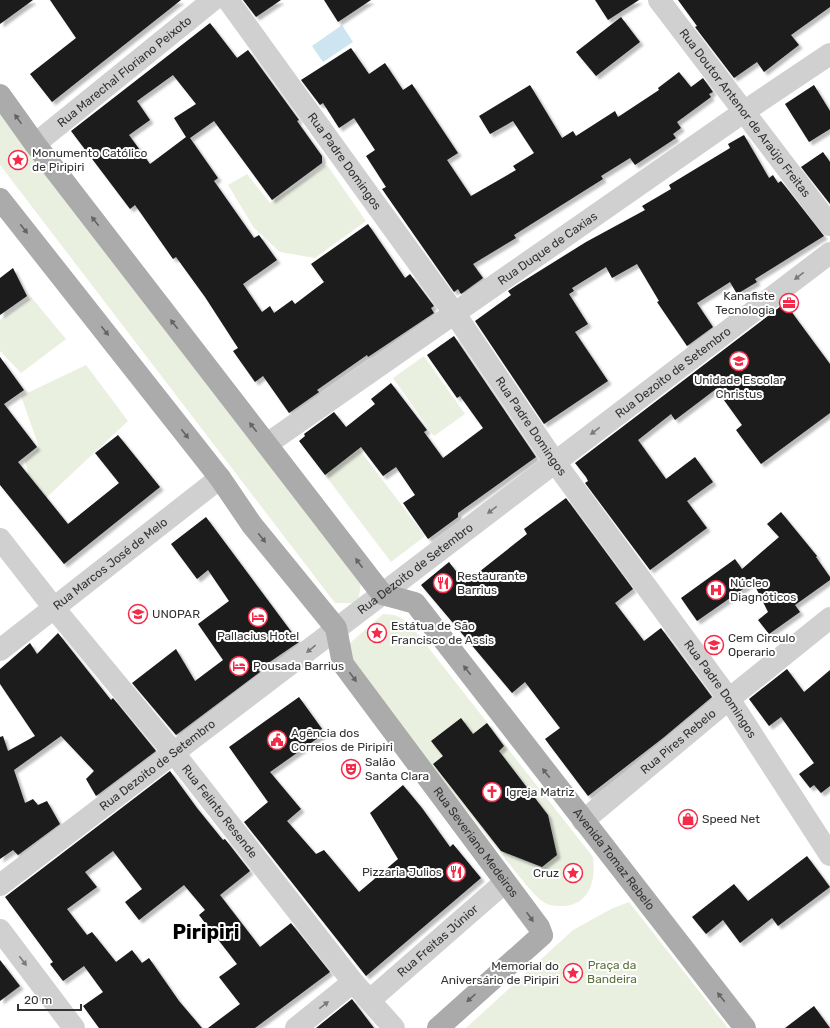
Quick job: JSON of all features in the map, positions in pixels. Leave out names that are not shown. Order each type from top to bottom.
[{"type":"main road","points":[[0,95],[35,144],[382,594]]},
{"type":"main road","points":[[0,199],[220,478],[252,525],[336,628]]},
{"type":"main road","name":"Avenida Tomaz Rebelo","points":[[382,594],[415,602],[583,821],[745,1028]]},
{"type":"main road","name":"Rua Severiano Medeiros","points":[[336,628],[343,664],[539,927],[542,935],[438,1028]]},
{"type":"street","name":"Rua Marechal Floriano Peixoto","points":[[35,144],[213,0]]},
{"type":"street","name":"Rua Padre Domingos","points":[[228,0],[455,314],[554,461],[729,699],[830,855]]},
{"type":"street","name":"Rua Doutor Antenor de Araújo Freitas","points":[[659,0],[745,111],[830,225]]},
{"type":"street","name":"Rua Duque de Caxias","points":[[267,444],[745,111],[830,54]]},
{"type":"street","name":"Rua Dezoito de Setembro","points":[[0,886],[554,461],[830,253]]},
{"type":"street","name":"Rua Marcos José de Melo","points":[[0,650],[220,478]]},
{"type":"street","name":"Rua Felinto Resende","points":[[0,539],[54,608],[174,753],[353,982],[394,1028]]},
{"type":"street","name":"Rua Pires Rebelo","points":[[583,821],[729,699],[830,618]]},
{"type":"street","name":"Rua Freitas Júnior","points":[[370,1000],[505,882]]},
{"type":"street","points":[[0,930],[74,1028]]},
{"type":"street","points":[[296,1028],[353,982]]},
{"type":"green space","points":[[0,111],[361,583],[358,603],[335,603],[0,165]]},
{"type":"green space","points":[[327,165],[366,221],[315,258],[280,252],[254,228],[228,185],[247,174],[270,203]]},
{"type":"green space","points":[[31,297],[66,339],[21,373],[0,351],[0,320]]},
{"type":"green space","points":[[424,356],[465,414],[434,436],[393,378]]},
{"type":"green space","points":[[86,365],[128,421],[47,497],[25,515],[16,494],[28,472],[25,461],[39,447],[21,396]]},
{"type":"green space","points":[[359,449],[425,536],[391,562],[325,475]]},
{"type":"green space","points":[[383,614],[400,617],[413,628],[593,857],[594,866],[592,882],[589,890],[580,901],[572,905],[553,906],[543,902],[534,894],[349,662],[346,652],[350,643]]},
{"type":"green space","name":"Praça da Bandeira","points":[[629,902],[728,1028],[466,1028],[573,930],[611,909]]},
{"type":"water","points":[[342,25],[353,42],[323,62],[312,46]]},
{"type":"building","points":[[0,0],[33,0],[0,24]]},
{"type":"building","points":[[50,0],[181,0],[52,102],[30,74],[76,38]]},
{"type":"building","points":[[243,0],[281,0],[256,17]]},
{"type":"building","points":[[324,0],[371,0],[338,22]]},
{"type":"building","points":[[595,0],[639,0],[608,20]]},
{"type":"building","points":[[678,0],[830,0],[830,7],[791,35],[799,45],[764,72],[757,62],[734,78],[695,27],[697,26]]},
{"type":"building","points":[[621,17],[640,42],[596,76],[576,52]]},
{"type":"building","points":[[210,23],[237,58],[248,50],[299,120],[297,121],[322,156],[322,163],[272,200],[214,121],[190,138],[218,178],[214,181],[254,238],[259,235],[277,260],[243,284],[262,312],[270,306],[274,313],[292,300],[295,304],[324,282],[311,264],[368,224],[405,278],[410,274],[434,306],[431,308],[434,313],[368,357],[367,355],[317,390],[319,392],[289,413],[263,376],[255,382],[233,351],[238,348],[205,297],[176,257],[173,259],[135,205],[130,209],[71,131]],"holes":[[[173,75],[196,104],[174,118],[186,137],[150,164],[129,135],[150,120],[137,101]]]},
{"type":"building","points":[[351,48],[369,74],[385,63],[403,90],[412,84],[458,153],[447,160],[471,196],[516,170],[513,166],[534,153],[513,121],[490,134],[479,116],[530,85],[562,138],[573,131],[576,136],[615,111],[618,117],[659,90],[658,88],[679,72],[691,87],[703,78],[713,92],[709,94],[711,97],[677,122],[681,128],[673,134],[676,138],[635,165],[630,158],[601,176],[603,179],[514,235],[516,238],[473,264],[483,278],[461,294],[458,289],[454,292],[382,189],[386,187],[366,156],[375,150],[354,118],[339,128],[323,103],[320,105],[301,80]]},
{"type":"building","points":[[814,85],[830,111],[830,129],[809,142],[785,104]]},
{"type":"building","points":[[744,135],[769,178],[773,175],[778,183],[781,181],[824,236],[755,279],[757,282],[737,294],[730,282],[697,303],[713,327],[687,346],[657,302],[659,301],[637,264],[612,278],[606,267],[572,288],[574,291],[569,294],[588,324],[575,332],[608,381],[544,424],[475,321],[511,295],[508,291],[586,242],[645,210],[642,206],[671,189],[669,185],[730,148],[728,144]]},
{"type":"building","points":[[823,152],[830,162],[830,204],[801,167]]},
{"type":"building","points":[[13,268],[27,296],[0,315],[0,278]]},
{"type":"building","points":[[785,303],[830,364],[830,413],[761,464],[736,430],[742,425],[716,389],[675,420],[671,414],[638,440],[666,479],[695,457],[713,482],[687,501],[707,528],[650,570],[585,483],[588,481],[586,477],[575,463]]},
{"type":"building","points":[[454,336],[536,457],[458,513],[458,517],[428,539],[403,503],[415,495],[396,467],[383,476],[361,447],[325,475],[299,441],[305,436],[304,434],[334,412],[346,427],[375,404],[371,399],[391,383],[427,430],[424,432],[443,458],[483,428],[460,396],[457,398],[427,355]]},
{"type":"building","points":[[0,357],[24,390],[4,404],[37,447],[18,462],[68,524],[119,483],[95,453],[118,435],[160,487],[64,564],[0,485]]},
{"type":"building","points":[[566,498],[633,589],[615,603],[644,641],[661,628],[712,697],[663,738],[588,796],[545,739],[560,728],[525,682],[512,693],[421,585],[449,562],[465,583],[527,534],[524,529]]},
{"type":"building","points":[[781,512],[817,556],[816,557],[830,577],[830,580],[795,605],[800,612],[769,634],[758,620],[768,612],[753,582],[697,621],[681,598],[735,559],[742,569],[779,537],[767,524]]},
{"type":"building","points":[[206,517],[299,642],[258,670],[260,672],[176,735],[132,683],[176,649],[195,681],[223,660],[198,624],[229,601],[208,570],[197,579],[171,544]]},
{"type":"building","points":[[58,633],[111,700],[113,698],[156,751],[96,796],[86,779],[94,771],[61,736],[14,770],[25,803],[33,799],[38,805],[47,801],[60,824],[18,855],[13,850],[0,859],[0,737],[3,736],[8,751],[35,736],[0,684],[0,669],[30,643],[37,654]]},
{"type":"building","points":[[787,669],[804,692],[830,670],[830,786],[821,793],[814,785],[810,788],[799,774],[814,763],[781,717],[769,726],[749,699]]},
{"type":"building","points":[[299,697],[325,733],[270,772],[301,809],[287,821],[316,854],[324,850],[359,892],[398,859],[370,813],[403,785],[422,808],[450,847],[453,844],[481,878],[366,976],[244,822],[268,802],[229,747]]},
{"type":"building","name":"Igreja Matriz","points":[[461,718],[473,734],[487,723],[504,746],[499,751],[548,815],[557,855],[542,867],[501,851],[433,764],[443,756],[431,741]]},
{"type":"building","points":[[170,771],[197,808],[223,840],[225,839],[250,871],[220,895],[260,947],[291,923],[330,972],[255,1028],[208,1028],[240,1004],[219,977],[237,964],[199,915],[205,910],[184,885],[139,920],[125,902],[142,889],[113,851],[85,872],[97,887],[67,909],[87,935],[92,932],[116,962],[132,950],[142,963],[149,958],[179,1001],[202,1028],[99,1028],[83,1006],[103,992],[84,966],[63,981],[50,964],[53,962],[5,897]]},
{"type":"building","points":[[807,856],[830,887],[778,926],[772,918],[740,943],[723,920],[706,934],[692,917],[734,884],[748,901]]},
{"type":"building","points":[[0,960],[20,986],[0,1001]]},
{"type":"building","points":[[352,999],[374,1028],[316,1028]]},
{"type":"building","points":[[814,1006],[830,1028],[785,1028]]},
{"type":"place","name":"Monumento Católico de Piripiri","points":[[18,160]]},
{"type":"place","name":"Kanafiste Tecnologia","points":[[789,303]]},
{"type":"place","name":"Unidade Escolar Christus","points":[[739,361]]},
{"type":"place","name":"Restaurante Barrius","points":[[443,583]]},
{"type":"place","name":"Núcleo Diagnóticos","points":[[716,590]]},
{"type":"place","name":"UNOPAR","points":[[138,614]]},
{"type":"place","name":"Pallacius Hotel","points":[[258,617]]},
{"type":"place","name":"Estátua de São Francisco de Assis","points":[[377,633]]},
{"type":"place","name":"Cem Circulo Operario","points":[[714,645]]},
{"type":"place","name":"Pousada Barrius","points":[[239,666]]},
{"type":"place","name":"Agência dos Correios de Piripiri","points":[[277,740]]},
{"type":"place","name":"Salão Santa Clara","points":[[351,769]]},
{"type":"place","name":"Igreja Matriz","points":[[492,792]]},
{"type":"place","name":"Speed Net","points":[[688,819]]},
{"type":"place","name":"Pizzaria Julios","points":[[456,872]]},
{"type":"place","name":"Cruz","points":[[573,873]]},
{"type":"place","name":"Memorial do Aniversário de Piripiri","points":[[573,973]]},
{"type":"district","name":"Piripiri","points":[[206,932]]}]
